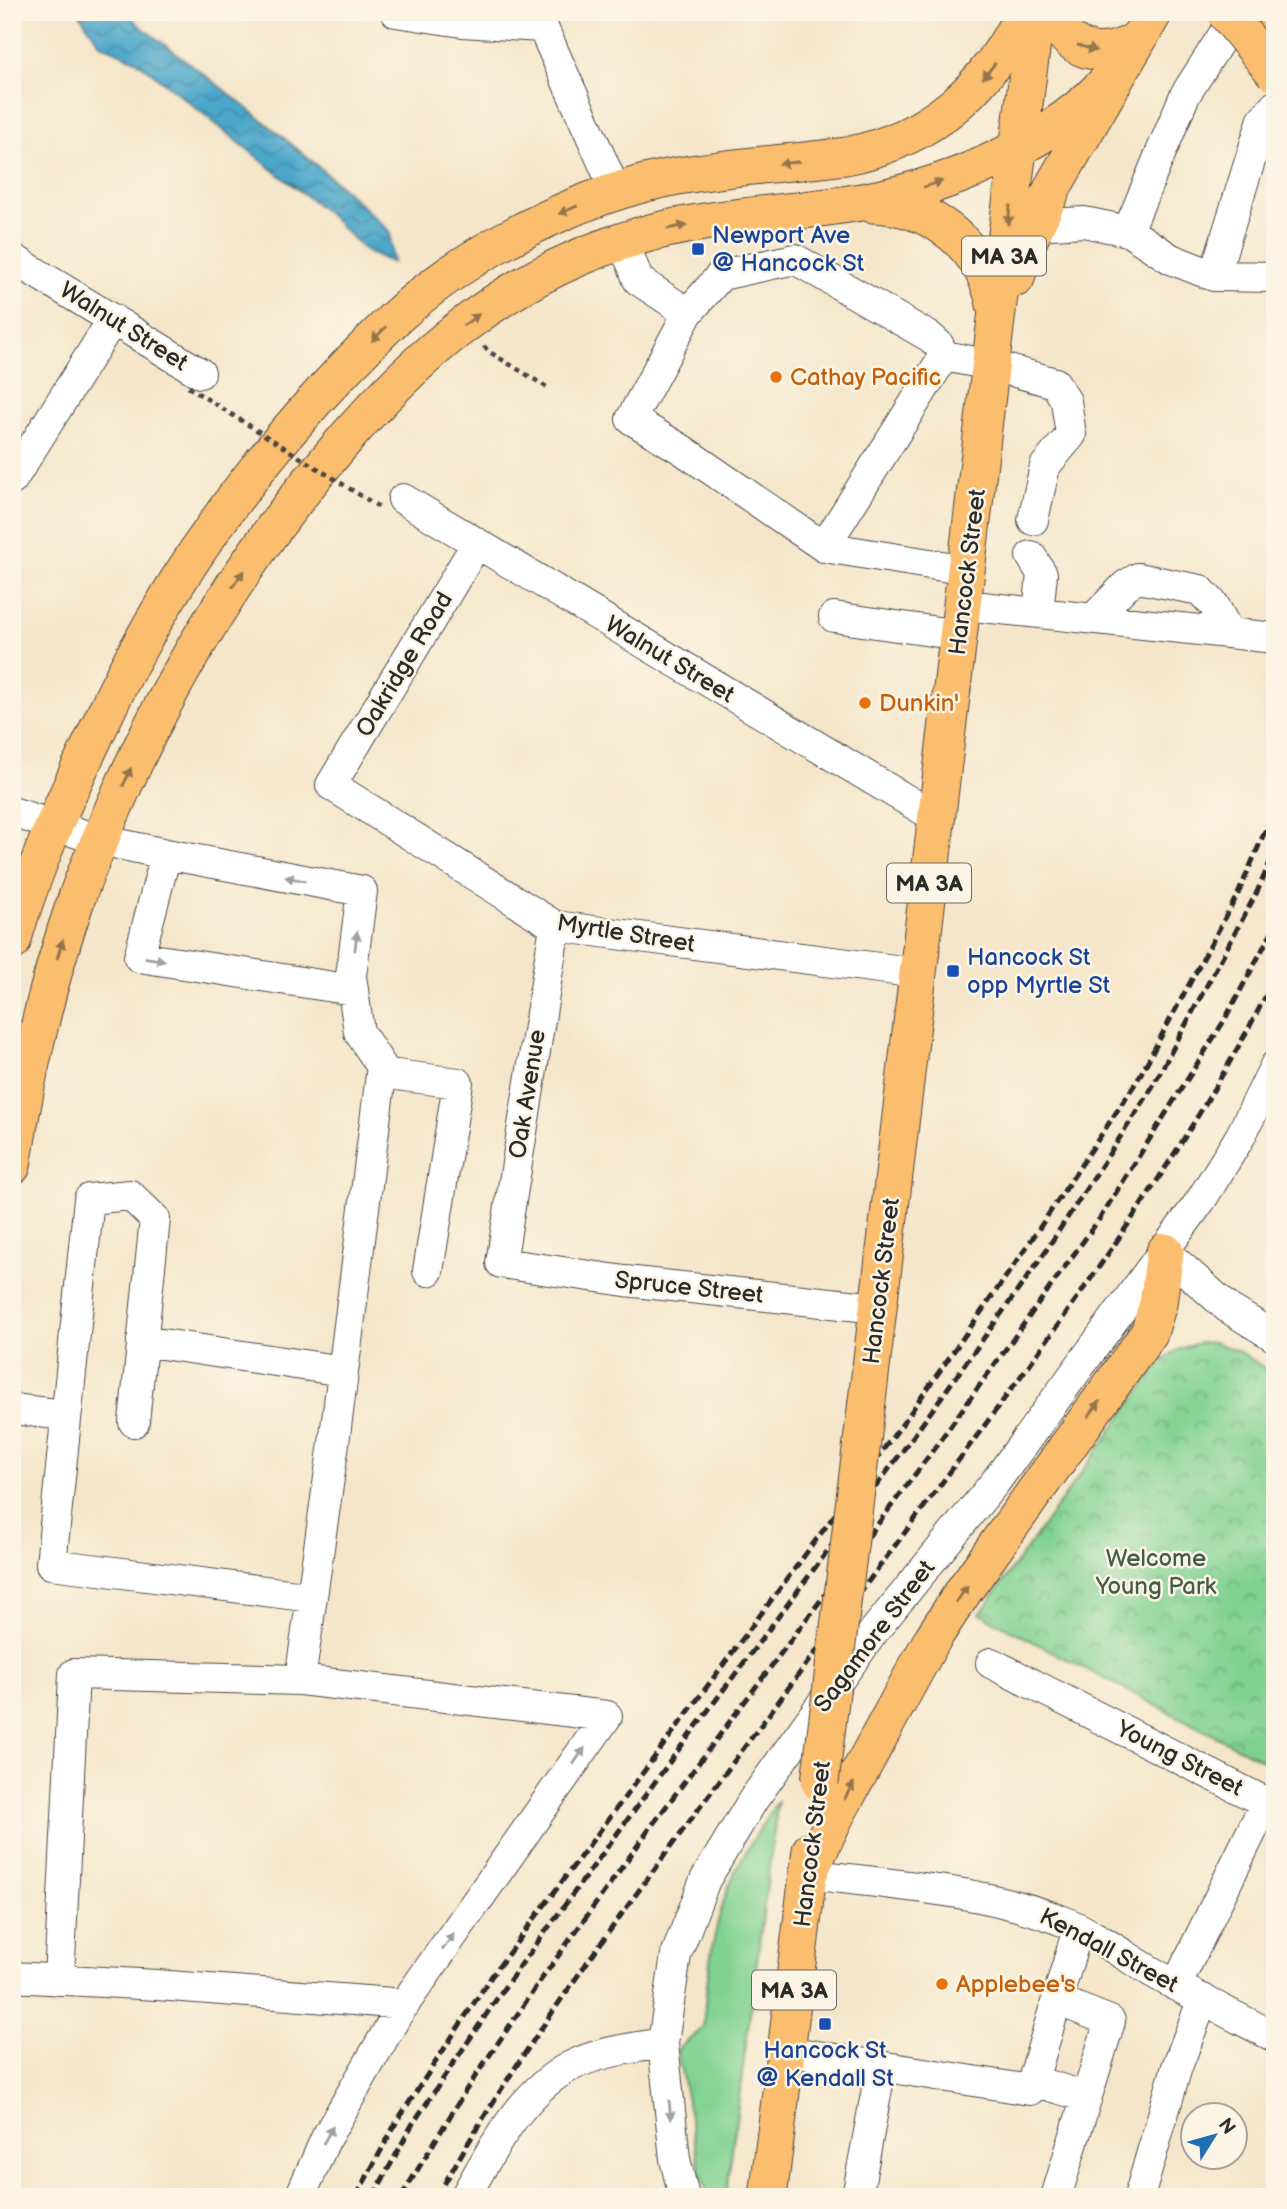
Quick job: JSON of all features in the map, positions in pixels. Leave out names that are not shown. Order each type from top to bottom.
[{"type":"main road","points":[[12,942],[29,886],[52,827],[122,678],[157,616],[221,519],[268,455],[308,409],[408,306],[486,250],[574,207],[616,192],[672,177],[846,156],[869,151],[905,137],[955,106],[974,89],[993,66],[1024,12]]},
{"type":"main road","name":"Hancock Street","points":[[768,2197],[867,1401],[1017,147],[1036,12]]},
{"type":"main road","points":[[1050,12],[1065,36],[1089,51],[1115,50],[1139,37]]},
{"type":"main road","points":[[1225,12],[1275,73]]},
{"type":"main road","points":[[1271,12],[1275,17]]},
{"type":"main road","points":[[12,1166],[27,1077],[48,991],[75,902],[100,840],[155,721],[203,635],[271,531],[361,421],[429,354],[484,311],[525,285],[568,263],[657,231],[704,222],[843,205],[895,195],[973,169],[1042,134],[1088,102],[1139,37]]},
{"type":"main road","name":"Hancock Street","points":[[992,365],[1023,253],[1055,183],[1139,37]]},
{"type":"main road","points":[[843,205],[875,204],[907,209],[938,222],[961,241],[977,260],[988,279],[997,311]]},
{"type":"main road","points":[[808,1874],[835,1816],[933,1638],[1149,1333],[1158,1304],[1165,1252]]},
{"type":"street","points":[[396,12],[463,22],[539,20],[616,192]]},
{"type":"street","points":[[1128,231],[1185,95],[1238,12]]},
{"type":"street","points":[[1214,276],[1263,119],[1275,106]]},
{"type":"street","points":[[1036,225],[1084,222],[1128,231],[1171,259],[1214,276],[1275,277]]},
{"type":"street","points":[[620,243],[632,261],[638,280],[688,313]]},
{"type":"street","name":"Walnut Street","points":[[12,258],[113,319],[194,380]]},
{"type":"street","points":[[944,356],[938,344],[930,337],[795,259],[721,275],[688,313],[631,419],[681,449],[824,547],[963,603]]},
{"type":"street","points":[[12,480],[113,319]]},
{"type":"street","points":[[944,356],[992,365],[1055,383],[1066,401],[1071,435],[1045,466],[1033,520]]},
{"type":"street","points":[[824,547],[944,356]]},
{"type":"street","name":"Walnut Street","points":[[391,503],[477,543],[937,818]]},
{"type":"street","name":"Oakridge Road","points":[[331,785],[477,543]]},
{"type":"street","points":[[1031,556],[1042,574],[1038,613]]},
{"type":"street","points":[[1093,619],[1126,585],[1138,578],[1200,590],[1214,605],[1229,633]]},
{"type":"street","points":[[834,617],[963,603],[1275,638]]},
{"type":"street","name":"Myrtle Street","points":[[331,785],[555,926],[918,974]]},
{"type":"street","points":[[12,813],[52,827],[166,855],[362,891],[351,975],[359,1032],[382,1067],[382,1073],[300,1680]]},
{"type":"street","points":[[166,855],[139,957],[353,990]]},
{"type":"street","name":"Oak Avenue","points":[[501,1262],[555,926]]},
{"type":"street","name":"Sagamore Street","points":[[684,2197],[675,2159],[663,2043],[676,1955],[705,1880],[753,1800],[874,1631],[996,1481],[1165,1252],[1240,1137],[1275,1066]]},
{"type":"street","points":[[382,1073],[458,1083],[428,1271]]},
{"type":"street","points":[[134,1422],[155,1219],[130,1195],[89,1199],[51,1564],[312,1598]]},
{"type":"street","points":[[1165,1252],[1228,1308],[1272,1331]]},
{"type":"street","name":"Spruce Street","points":[[501,1262],[625,1281],[878,1308]]},
{"type":"street","points":[[142,1341],[343,1371]]},
{"type":"street","points":[[12,1409],[66,1415]]},
{"type":"street","name":"Young Street","points":[[991,1663],[1271,1804]]},
{"type":"street","points":[[59,1980],[75,1674],[300,1680],[607,1716],[405,2004],[326,2138],[300,2197]]},
{"type":"street","points":[[1176,1986],[1271,1804]]},
{"type":"street","name":"Kendall Street","points":[[808,1874],[990,1899],[1064,1921],[1176,1986],[1275,2037]]},
{"type":"street","points":[[786,2051],[1030,2090],[1078,1929]]},
{"type":"street","points":[[12,1978],[157,1984],[405,2004]]},
{"type":"street","points":[[1139,2197],[1177,2067],[1203,1999]]},
{"type":"street","points":[[1056,2197],[1110,2021],[1057,2000]]},
{"type":"street","points":[[465,2197],[494,2148],[528,2099],[569,2067],[613,2052],[663,2043]]},
{"type":"street","points":[[857,2197],[881,2067]]},
{"type":"street","points":[[1033,2081],[1087,2097]]},
{"type":"path","points":[[488,351],[550,389]]},
{"type":"path","points":[[194,380],[391,503]]},
{"type":"green space","name":"Welcome Young Park","points":[[1213,1342],[1238,1351],[1275,1375],[1275,1767],[980,1614],[1160,1363],[1184,1347]]},
{"type":"green space","points":[[778,1800],[726,2197],[709,2197],[700,2169],[677,2050],[703,2028],[709,1968],[728,1888]]},
{"type":"water","points":[[78,12],[126,12],[140,26],[299,151],[390,232],[393,263],[367,252],[326,212],[136,60],[100,44]]},
{"type":"railway","points":[[356,2197],[397,2121],[491,1977],[906,1419],[1024,1251],[1137,1081],[1239,892],[1275,808]]},
{"type":"railway","points":[[373,2197],[412,2125],[504,1988],[907,1445],[1039,1261],[1149,1093],[1257,892],[1275,851]]},
{"type":"railway","points":[[401,2197],[466,2090],[538,1984],[653,1824],[928,1457],[1100,1218],[1224,1021],[1275,926]]},
{"type":"railway","points":[[437,2197],[524,2054],[588,1962],[1010,1391],[1117,1241],[1216,1086],[1275,978]]},
{"type":"place","name":"Newport Ave @ Hancock St","points":[[698,249]]},
{"type":"place","name":"Cathay Pacific","points":[[776,377]]},
{"type":"place","name":"Dunkin'","points":[[865,703]]},
{"type":"place","name":"Hancock St opp Myrtle St","points":[[953,971]]},
{"type":"place","name":"Applebee's","points":[[942,1984]]},
{"type":"place","name":"Hancock St @ Kendall St","points":[[825,2024]]}]
